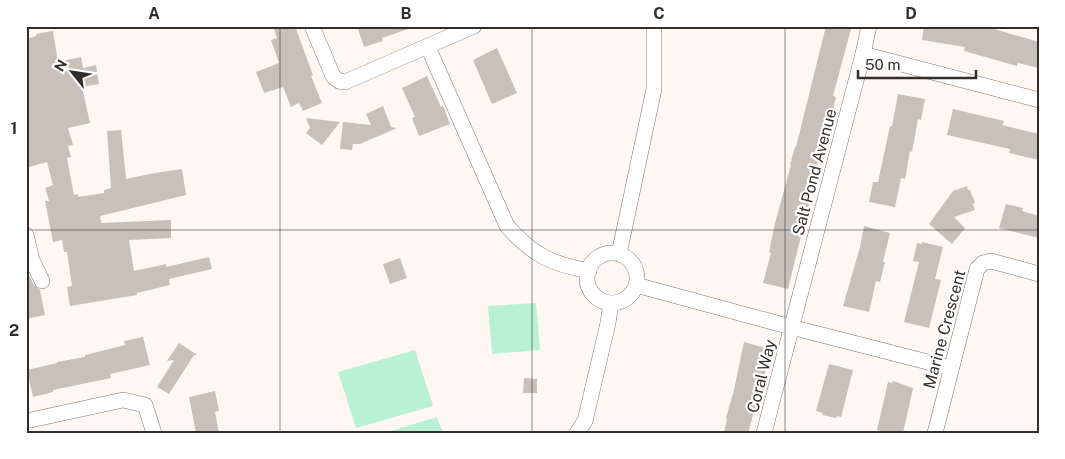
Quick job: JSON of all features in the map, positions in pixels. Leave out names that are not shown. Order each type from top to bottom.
[{"type":"street","points":[[312,26],[333,76],[339,81],[345,82],[474,26]]},
{"type":"street","points":[[619,254],[654,88],[654,26]]},
{"type":"street","name":"Salt Pond Avenue","points":[[791,327],[869,26]]},
{"type":"street","points":[[428,47],[507,226],[522,243],[544,258],[570,268],[589,271]]},
{"type":"street","points":[[863,54],[1039,100]]},
{"type":"street","points":[[26,235],[32,260],[42,281]]},
{"type":"street","points":[[612,253],[619,254],[630,261],[637,272],[634,291],[624,300],[611,303],[597,298],[592,292],[588,278],[589,271],[597,258],[612,253]]},
{"type":"street","name":"Marine Crescent","points":[[935,433],[977,269],[984,263],[991,261],[1039,274]]},
{"type":"street","points":[[636,285],[952,368]]},
{"type":"street","points":[[578,433],[585,421],[611,303]]},
{"type":"street","name":"Coral Way","points":[[764,433],[791,327]]},
{"type":"street","points":[[26,421],[123,400],[146,405],[154,433]]},
{"type":"green space","points":[[536,303],[540,350],[492,354],[488,306]]},
{"type":"green space","points":[[415,350],[433,406],[356,428],[338,372]]},
{"type":"green space","points":[[437,417],[443,433],[384,433]]},
{"type":"building","points":[[273,26],[295,26],[322,103],[303,111],[299,103],[291,107],[283,87],[264,93],[256,72],[279,63],[271,40],[277,38]]},
{"type":"building","points":[[357,26],[410,26],[411,28],[382,38],[383,41],[364,47]]},
{"type":"building","points":[[826,26],[840,26],[851,29],[833,96],[836,97],[812,183],[814,184],[788,289],[763,283],[771,253],[769,252],[775,223]]},
{"type":"building","points":[[924,26],[984,26],[1039,42],[1039,68],[1018,63],[1017,66],[964,51],[965,47],[922,40]]},
{"type":"building","points":[[53,31],[58,62],[81,57],[83,68],[96,65],[99,84],[82,87],[90,123],[68,128],[73,145],[68,146],[71,157],[67,158],[74,195],[78,194],[78,197],[104,193],[104,190],[111,188],[107,131],[121,130],[126,179],[182,169],[186,195],[100,216],[101,223],[171,220],[171,238],[129,240],[134,271],[166,264],[166,267],[209,257],[212,269],[169,279],[170,285],[137,293],[137,295],[70,306],[67,287],[72,286],[67,252],[64,252],[62,240],[53,242],[45,201],[49,201],[45,188],[53,185],[47,162],[29,167],[26,157],[26,39],[36,36],[36,34]]},
{"type":"building","points":[[497,48],[517,93],[492,104],[473,60]]},
{"type":"building","points":[[427,76],[450,124],[419,136],[412,118],[415,117],[402,88]]},
{"type":"building","points":[[898,94],[925,99],[921,120],[918,119],[912,152],[910,151],[905,179],[901,178],[895,207],[869,202],[873,182],[878,182]]},
{"type":"building","points":[[383,106],[391,127],[397,128],[360,144],[353,144],[352,150],[340,149],[343,122],[371,125],[366,114]]},
{"type":"building","points":[[953,109],[1004,121],[1002,125],[1039,134],[1039,160],[1009,153],[1010,149],[947,135]]},
{"type":"building","points":[[306,118],[340,122],[322,145],[306,133],[310,128]]},
{"type":"building","points":[[967,186],[975,203],[973,204],[975,210],[954,217],[965,228],[952,244],[929,224],[953,191]]},
{"type":"building","points":[[1006,204],[1023,208],[1022,211],[1039,216],[1039,238],[999,228]]},
{"type":"building","points":[[864,226],[890,233],[880,282],[876,281],[869,312],[843,306]]},
{"type":"building","points":[[922,242],[943,247],[935,279],[941,280],[929,328],[904,322],[919,262],[913,261],[917,243],[922,244]]},
{"type":"building","points":[[400,258],[407,278],[390,284],[383,264]]},
{"type":"building","points":[[26,270],[34,285],[40,290],[45,315],[26,319]]},
{"type":"building","points":[[143,337],[150,365],[110,374],[111,378],[53,390],[53,392],[33,397],[27,370],[85,357],[85,355],[125,345],[124,341]]},
{"type":"building","points":[[744,342],[770,349],[761,395],[759,394],[748,433],[724,433],[726,418]]},
{"type":"building","points":[[179,343],[197,355],[194,355],[169,394],[157,387],[174,360],[167,361]]},
{"type":"building","points":[[829,364],[853,370],[841,417],[837,416],[836,418],[822,415],[823,413],[816,411]]},
{"type":"building","points":[[524,378],[537,379],[537,393],[523,393]]},
{"type":"building","points":[[893,381],[913,388],[903,433],[889,433],[877,430],[888,382],[892,383]]},
{"type":"building","points":[[215,391],[219,411],[215,412],[219,433],[196,433],[189,397]]}]
